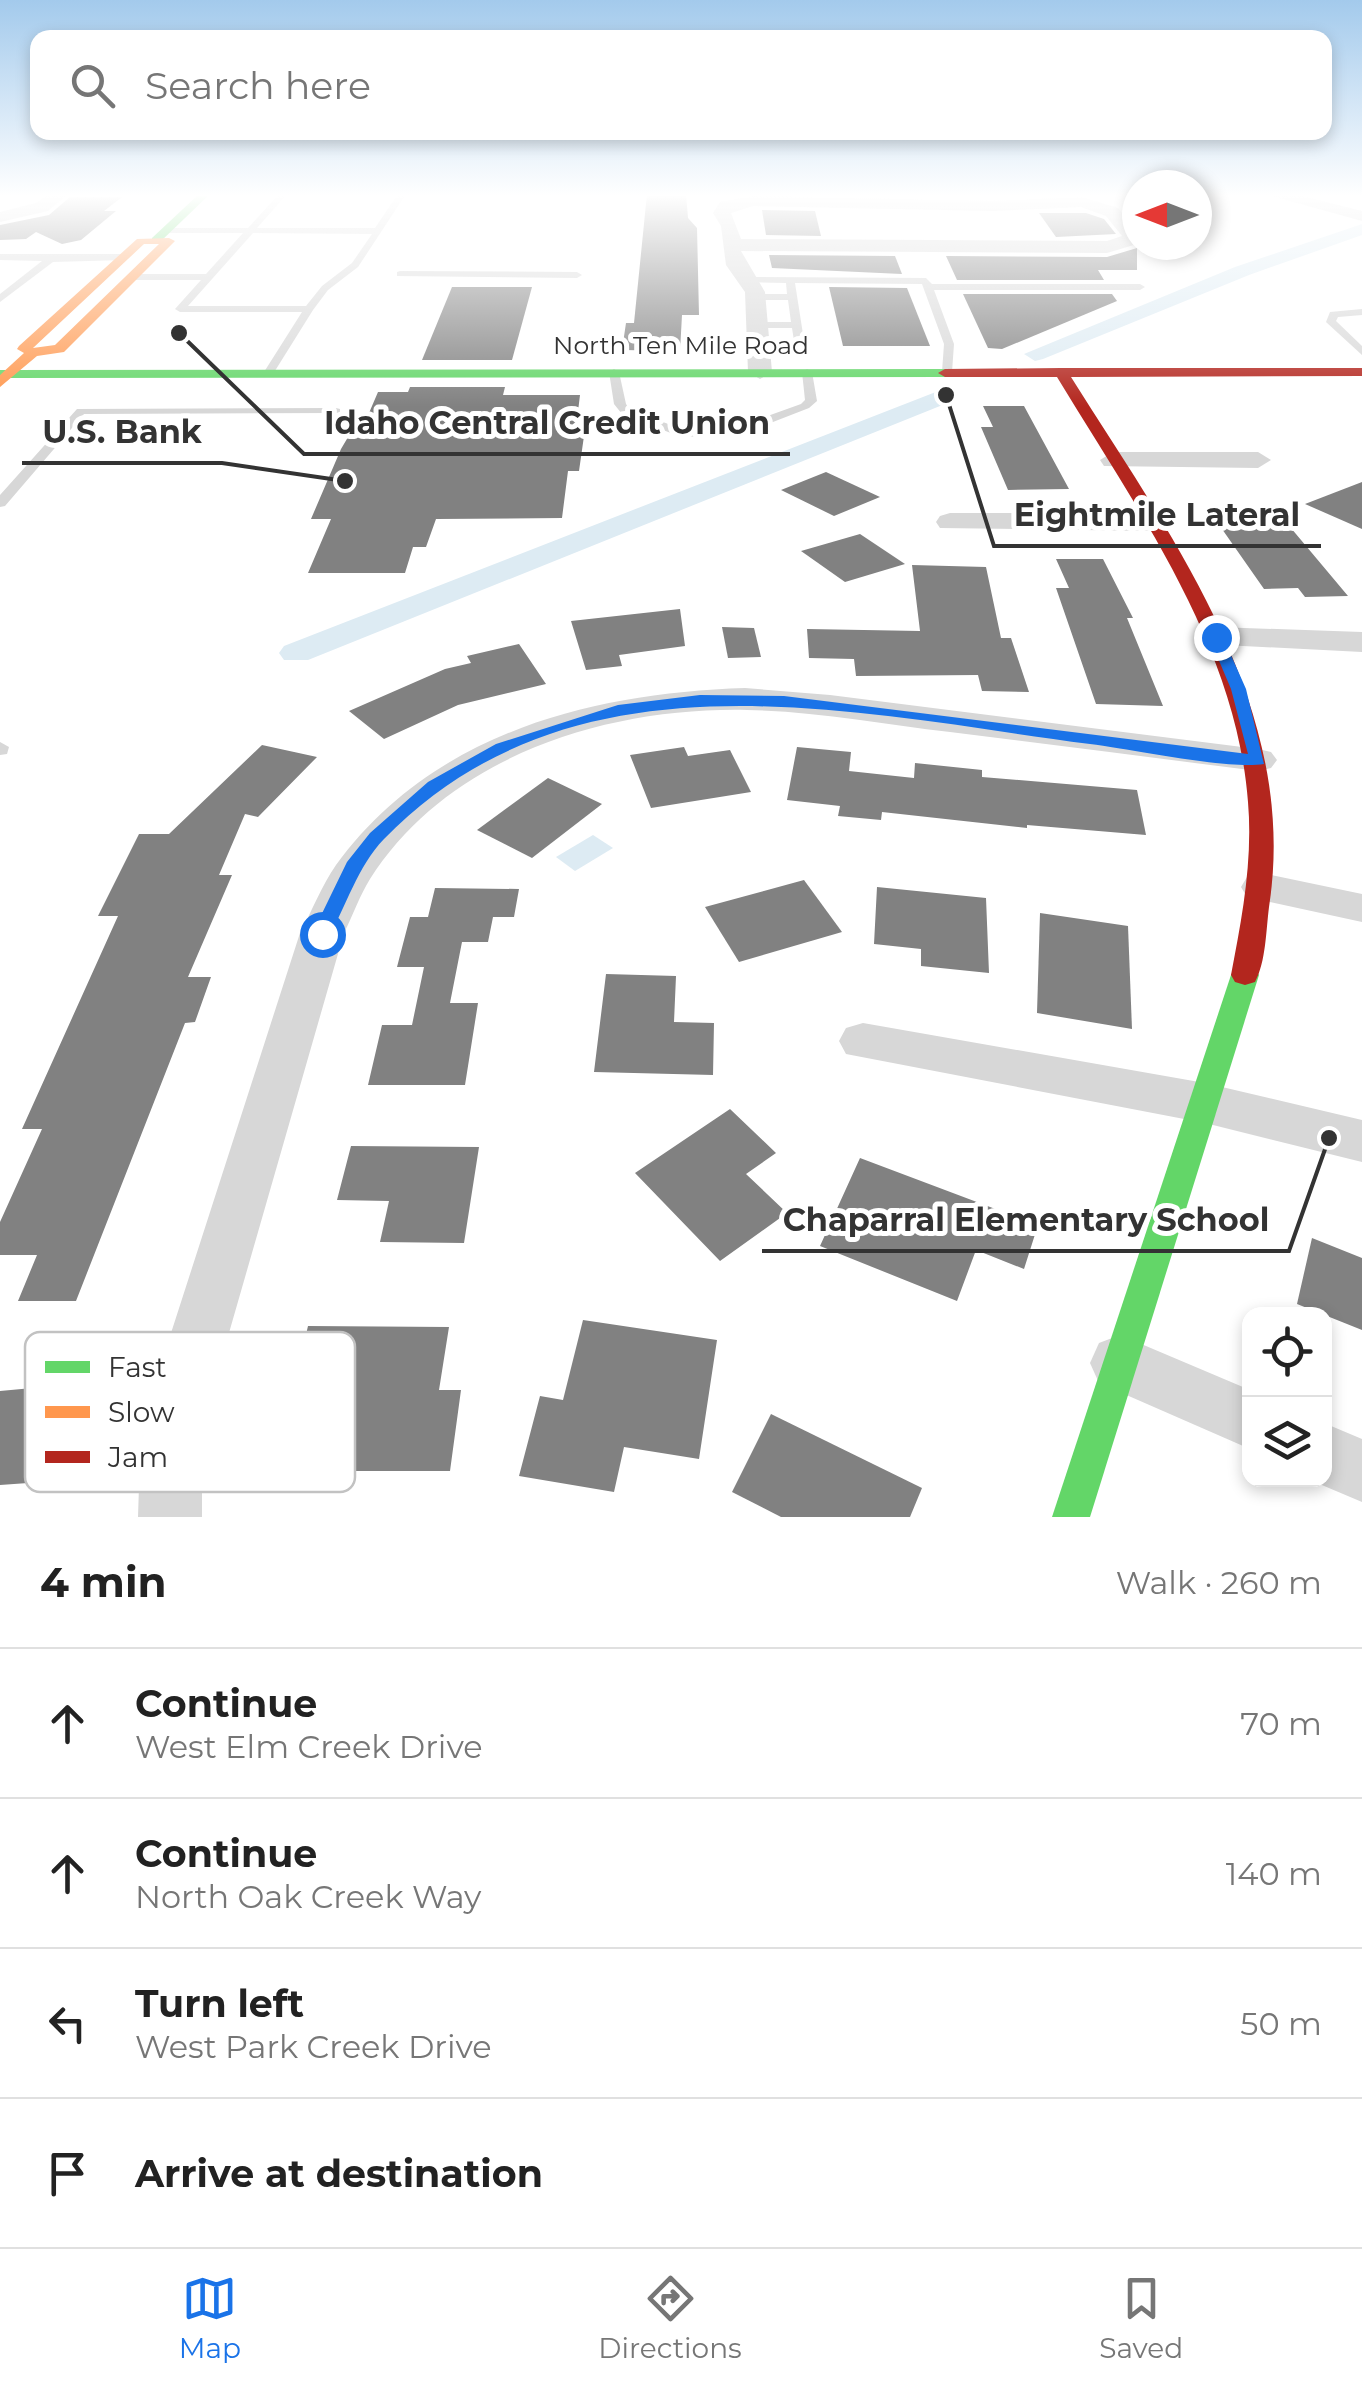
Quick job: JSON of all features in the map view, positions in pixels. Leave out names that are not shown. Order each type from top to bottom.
[{"type":"main road","points":[[3,377],[32,352],[24,349],[128,267]]},
{"type":"main road","name":"North Ten Mile Road","points":[[3,377],[269,372],[1362,372]]},
{"type":"main road","points":[[1061,372],[1216,637],[1239,689],[1258,760],[1262,887],[1244,977],[1071,1517]]},
{"type":"street","points":[[735,265],[752,288],[760,372]]},
{"type":"street","points":[[1113,460],[1258,460]]},
{"type":"street","points":[[950,522],[1150,522]]},
{"type":"street","points":[[1216,637],[1362,642]]},
{"type":"street","points":[[200,1332],[334,898],[376,837],[404,810],[466,765],[539,732],[618,710],[742,698],[1258,760]]},
{"type":"street","points":[[1262,887],[1362,908]]},
{"type":"street","points":[[863,1041],[1205,1102],[1362,1140]]},
{"type":"street","points":[[1120,1363],[1242,1416]]},
{"type":"street","points":[[1332,1457],[1362,1470]]},
{"type":"street","points":[[170,1517],[171,1492]]},
{"type":"lane","points":[[0,299],[43,265]]},
{"type":"lane","points":[[106,265],[208,278]]},
{"type":"lane","points":[[220,265],[180,309],[309,309]]},
{"type":"lane","points":[[269,372],[325,288],[355,265]]},
{"type":"lane","points":[[400,274],[576,275]]},
{"type":"lane","points":[[790,280],[800,347]]},
{"type":"lane","points":[[752,288],[790,280],[926,281],[948,344],[947,372]]},
{"type":"lane","points":[[0,284],[18,284]]},
{"type":"lane","points":[[928,287],[1140,288]]},
{"type":"lane","points":[[752,288],[793,297]]},
{"type":"lane","points":[[1362,312],[1334,314],[1331,322],[1362,352]]},
{"type":"lane","points":[[757,325],[796,325]]},
{"type":"lane","points":[[614,372],[620,404],[626,412],[663,428],[710,435],[739,432],[805,406],[811,401],[808,372]]},
{"type":"lane","points":[[0,503],[80,412],[336,411]]},
{"type":"shaded area","points":[[593,835],[613,848],[575,871],[556,857]]},
{"type":"building","points":[[640,265],[698,265],[699,315],[682,315],[680,351],[622,350],[626,323],[634,323]]},
{"type":"building","points":[[771,265],[898,265],[902,274],[772,268]]},
{"type":"building","points":[[950,265],[1137,265],[1137,270],[1098,270],[1104,280],[957,280]]},
{"type":"building","points":[[452,287],[532,287],[512,360],[422,360]]},
{"type":"building","points":[[829,287],[907,288],[930,346],[843,346]]},
{"type":"building","points":[[963,294],[1112,294],[1117,301],[1002,349],[988,348]]},
{"type":"building","points":[[410,387],[505,387],[503,395],[580,395],[575,436],[584,436],[579,471],[568,471],[562,518],[436,519],[426,547],[413,547],[405,573],[308,573],[331,519],[311,519],[341,449],[354,427],[366,420],[378,392],[408,392]]},
{"type":"building","points":[[983,406],[1024,406],[1069,489],[1008,490],[981,427],[993,427]]},
{"type":"building","points":[[826,472],[880,497],[834,516],[781,490]]},
{"type":"building","points":[[1362,482],[1362,529],[1305,504]]},
{"type":"building","points":[[1208,509],[1275,509],[1348,596],[1305,597],[1298,588],[1264,589]]},
{"type":"building","points":[[860,534],[905,564],[845,582],[801,551]]},
{"type":"building","points":[[1056,559],[1103,559],[1133,618],[1127,618],[1163,706],[1096,704],[1056,588],[1069,588]]},
{"type":"building","points":[[912,565],[986,567],[1001,638],[1011,638],[1029,692],[982,691],[978,675],[856,676],[854,659],[809,658],[807,629],[920,631]]},
{"type":"building","points":[[680,609],[685,646],[619,655],[622,666],[586,670],[571,621]]},
{"type":"building","points":[[722,627],[754,628],[761,657],[728,658]]},
{"type":"building","points":[[519,644],[546,684],[458,705],[384,739],[349,711],[445,669],[471,663],[467,656]]},
{"type":"building","points":[[262,745],[317,757],[258,817],[245,814],[219,875],[232,875],[188,977],[211,977],[195,1022],[185,1023],[76,1301],[18,1301],[37,1255],[0,1255],[0,1222],[42,1129],[22,1129],[118,916],[98,916],[139,834],[169,834]]},
{"type":"building","points":[[684,747],[688,756],[730,750],[751,792],[651,808],[630,755]]},
{"type":"building","points":[[797,747],[851,752],[849,771],[914,778],[915,763],[982,770],[982,777],[1137,790],[1146,835],[1027,828],[882,812],[881,820],[838,816],[840,806],[787,800]]},
{"type":"building","points":[[548,778],[602,804],[532,858],[477,830]]},
{"type":"building","points":[[804,880],[842,932],[739,962],[705,907]]},
{"type":"building","points":[[877,887],[986,898],[989,973],[921,966],[921,949],[874,944]]},
{"type":"building","points":[[435,888],[519,889],[514,917],[493,917],[488,942],[462,942],[450,1003],[478,1003],[465,1085],[368,1085],[382,1025],[412,1025],[424,967],[397,967],[410,917],[428,917]]},
{"type":"building","points":[[1040,913],[1128,926],[1132,1029],[1037,1013]]},
{"type":"building","points":[[606,974],[676,976],[674,1022],[714,1023],[713,1075],[594,1072]]},
{"type":"building","points":[[730,1109],[776,1153],[746,1174],[787,1213],[720,1261],[635,1173]]},
{"type":"building","points":[[351,1146],[479,1147],[464,1243],[380,1242],[389,1201],[337,1200]]},
{"type":"building","points":[[860,1158],[1038,1225],[1024,1269],[976,1250],[957,1301],[820,1246]]},
{"type":"building","points":[[1312,1238],[1362,1258],[1362,1330],[1332,1318],[1332,1307],[1297,1304]]},
{"type":"building","points":[[583,1320],[717,1340],[699,1459],[624,1447],[614,1492],[519,1476],[540,1396],[563,1400]]},
{"type":"building","points":[[308,1326],[449,1327],[439,1390],[461,1390],[450,1471],[355,1471],[355,1332],[307,1332]]},
{"type":"building","points":[[25,1389],[25,1483],[0,1485],[0,1391]]},
{"type":"building","points":[[771,1414],[922,1488],[910,1517],[781,1517],[732,1492]]},
{"type":"waterway","points":[[1035,354],[1260,265]]},
{"type":"waterway","points":[[296,653],[946,395]]},
{"type":"traffic: fast","points":[[0,374],[945,373]]},
{"type":"traffic: fast","points":[[1071,1517],[1245,975]]},
{"type":"traffic: slow","points":[[33,352],[24,349],[115,265]]},
{"type":"traffic: slow","points":[[33,352],[59,349],[145,265]]},
{"type":"traffic: slow","points":[[0,383],[33,352]]},
{"type":"traffic: jam","points":[[1061,372],[1190,586],[1223,655],[1247,726],[1260,802],[1260,884],[1245,975]]},
{"type":"traffic: jam","points":[[945,373],[1362,372]]},
{"type":"place","name":"Idaho Central Credit Union","points":[[179,333]]},
{"type":"place","name":"Eightmile Lateral","points":[[946,395]]},
{"type":"place","name":"U.S. Bank","points":[[345,481]]},
{"type":"place","name":"Chaparral Elementary School","points":[[1329,1138]]},
{"type":"route","points":[[322,934],[334,898],[354,866],[376,837],[434,786],[502,747],[578,719],[618,710],[700,700],[784,700],[1258,760],[1239,689],[1216,637]]}]
